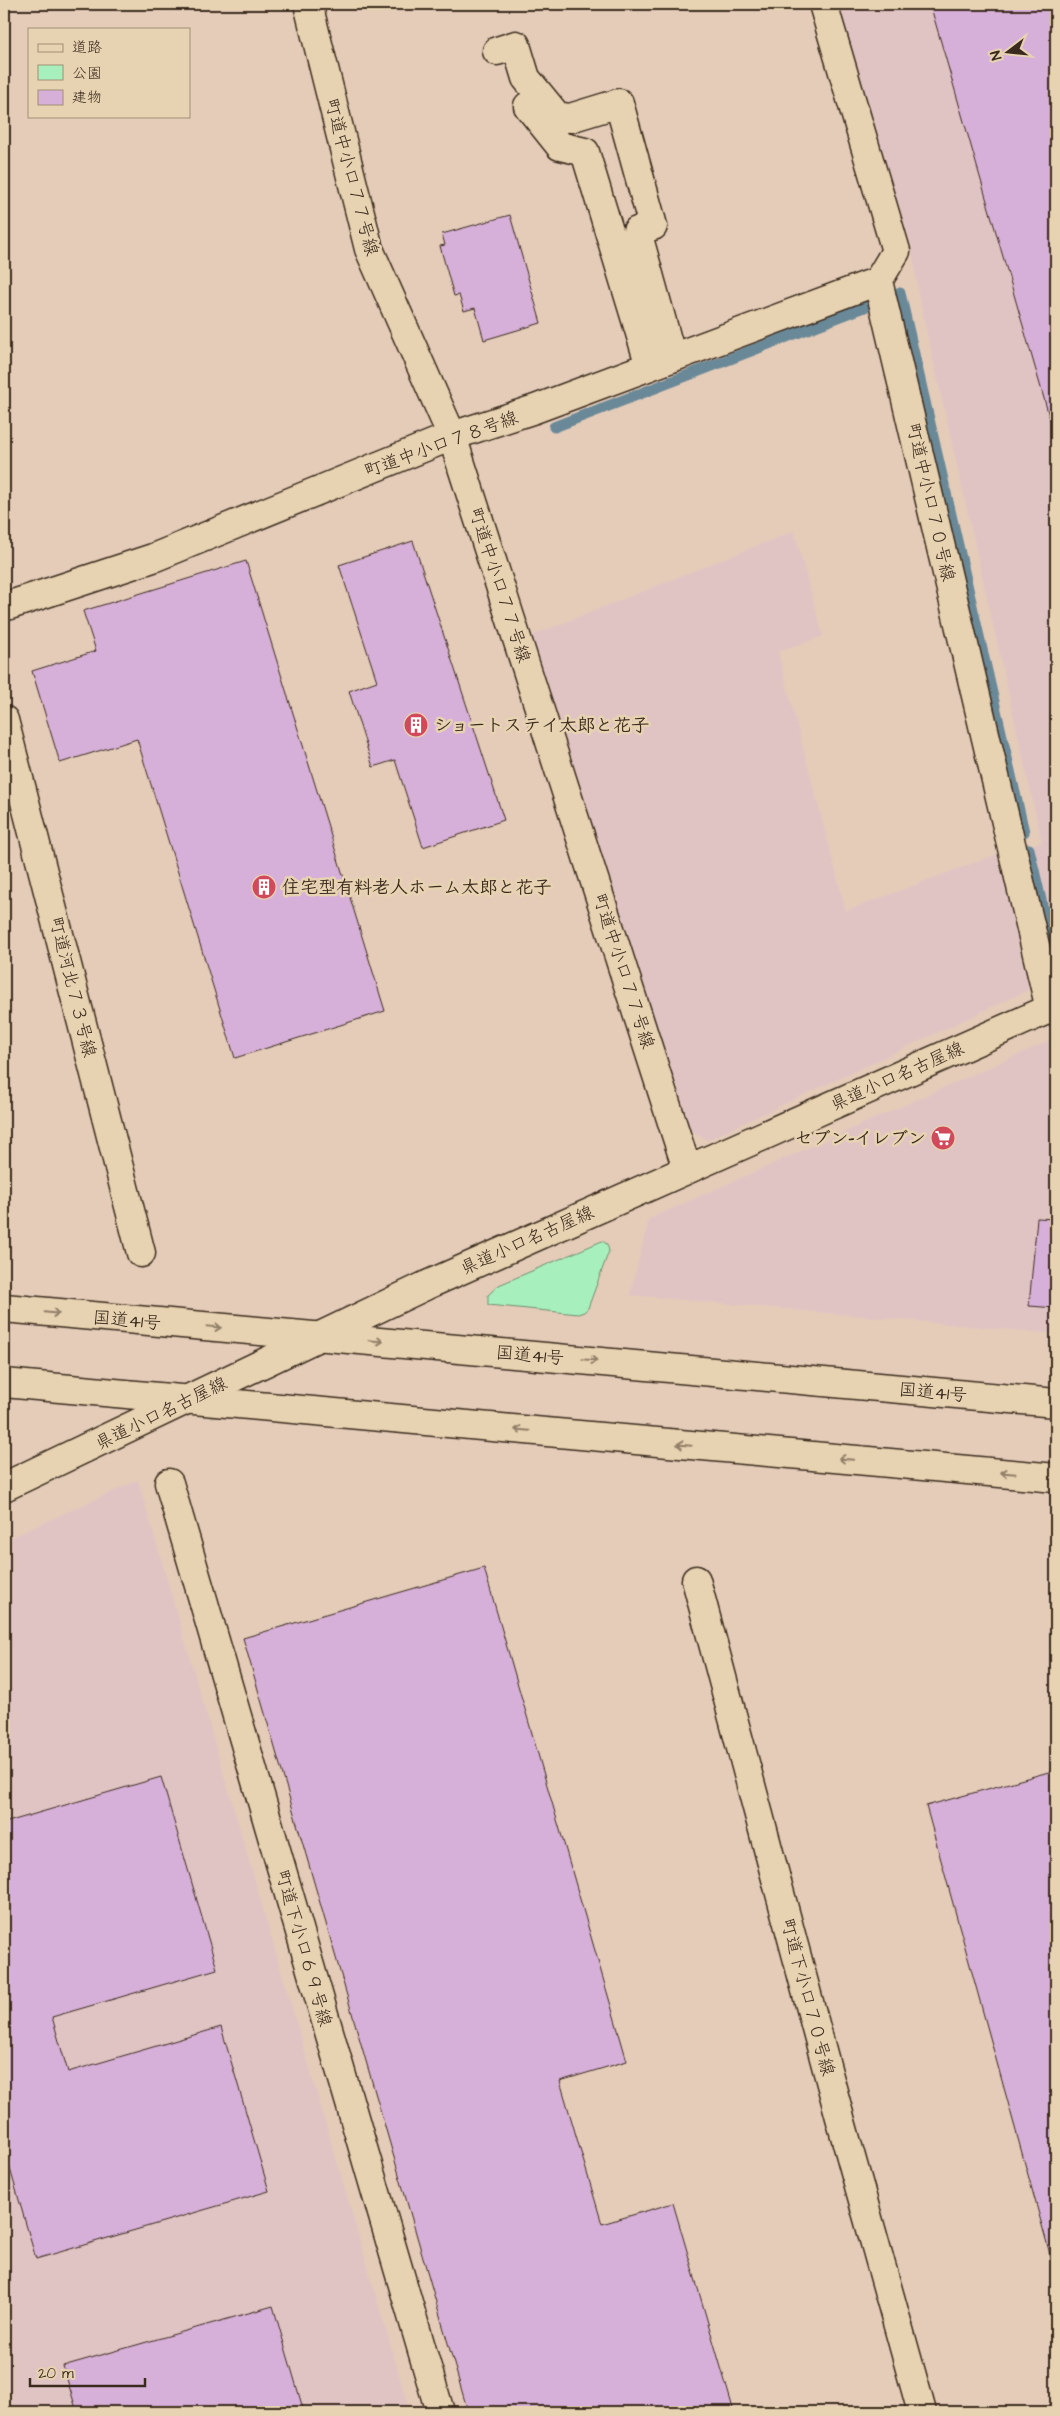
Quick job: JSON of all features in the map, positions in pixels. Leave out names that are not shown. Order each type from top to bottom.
[{"type":"main road","name":"町道中小口７７号線","points":[[308,4],[369,249],[452,436],[687,1169]]},
{"type":"main road","points":[[823,4],[896,251],[878,281]]},
{"type":"main road","points":[[516,45],[526,78],[556,116],[570,118],[619,103],[633,177],[653,226],[637,231],[661,362],[585,152],[560,146],[511,84],[496,49],[516,45]]},
{"type":"main road","name":"町道中小口７８号線","points":[[4,607],[153,558],[452,436],[535,409],[878,281]]},
{"type":"main road","name":"町道中小口７０号線","points":[[878,281],[1053,1008]]},
{"type":"main road","name":"町道河北７３号線","points":[[4,720],[141,1253]]},
{"type":"main road","name":"県道小口名古屋線","points":[[4,1488],[426,1285],[1053,1008]]},
{"type":"main road","name":"国道41号","points":[[4,1308],[1056,1403]]},
{"type":"main road","points":[[4,1382],[1056,1478]]},
{"type":"main road","name":"町道下小口６９号線","points":[[169,1483],[440,2412]]},
{"type":"main road","name":"町道下小口７０号線","points":[[696,1580],[839,2115],[922,2412]]},
{"type":"shaded area","points":[[838,4],[1056,4],[1056,981],[1033,988],[707,1140],[689,1129],[531,636],[794,531],[823,636],[778,652],[846,911],[1000,853],[1042,842],[918,293],[913,254]]},
{"type":"shaded area","name":"セブン-イレブン","points":[[1051,1040],[1056,1058],[1056,1334],[630,1295],[649,1219]]},
{"type":"shaded area","points":[[138,1480],[410,2412],[4,2412],[4,1541]]},
{"type":"green space","points":[[602,1241],[607,1244],[609,1251],[588,1308],[584,1312],[578,1314],[488,1305],[488,1295],[499,1285]]},
{"type":"building","points":[[930,4],[1056,4],[1056,440]]},
{"type":"building","points":[[510,215],[541,323],[484,340],[475,308],[464,311],[459,295],[454,296],[440,246],[445,245],[442,234]]},
{"type":"building","name":"ショートステイ太郎と花子","points":[[413,541],[504,820],[423,847],[395,760],[373,767],[349,691],[377,681],[339,565]]},
{"type":"building","name":"住宅型有料老人ホーム太郎と花子","points":[[246,561],[385,1011],[235,1058],[137,739],[60,763],[32,671],[96,651],[83,611]]},
{"type":"building","points":[[1037,1218],[1056,1219],[1056,1308],[1029,1306]]},
{"type":"building","points":[[484,1568],[627,2061],[560,2081],[602,2224],[673,2203],[734,2412],[468,2412],[243,1638]]},
{"type":"building","points":[[1056,1770],[1056,2276],[926,1806]]},
{"type":"building","points":[[161,1777],[217,1969],[52,2017],[68,2072],[221,2027],[269,2191],[36,2259],[4,2148],[4,1823]]},
{"type":"building","points":[[273,2306],[304,2412],[77,2412],[63,2366]]},
{"type":"waterway","points":[[900,293],[1024,832]]},
{"type":"waterway","points":[[554,427],[867,306]]},
{"type":"waterway","points":[[1029,849],[1056,964]]},
{"type":"place","name":"ショートステイ太郎と花子","points":[[416,725]]},
{"type":"place","name":"住宅型有料老人ホーム太郎と花子","points":[[264,887]]},
{"type":"place","name":"セブン-イレブン","points":[[943,1138]]}]
